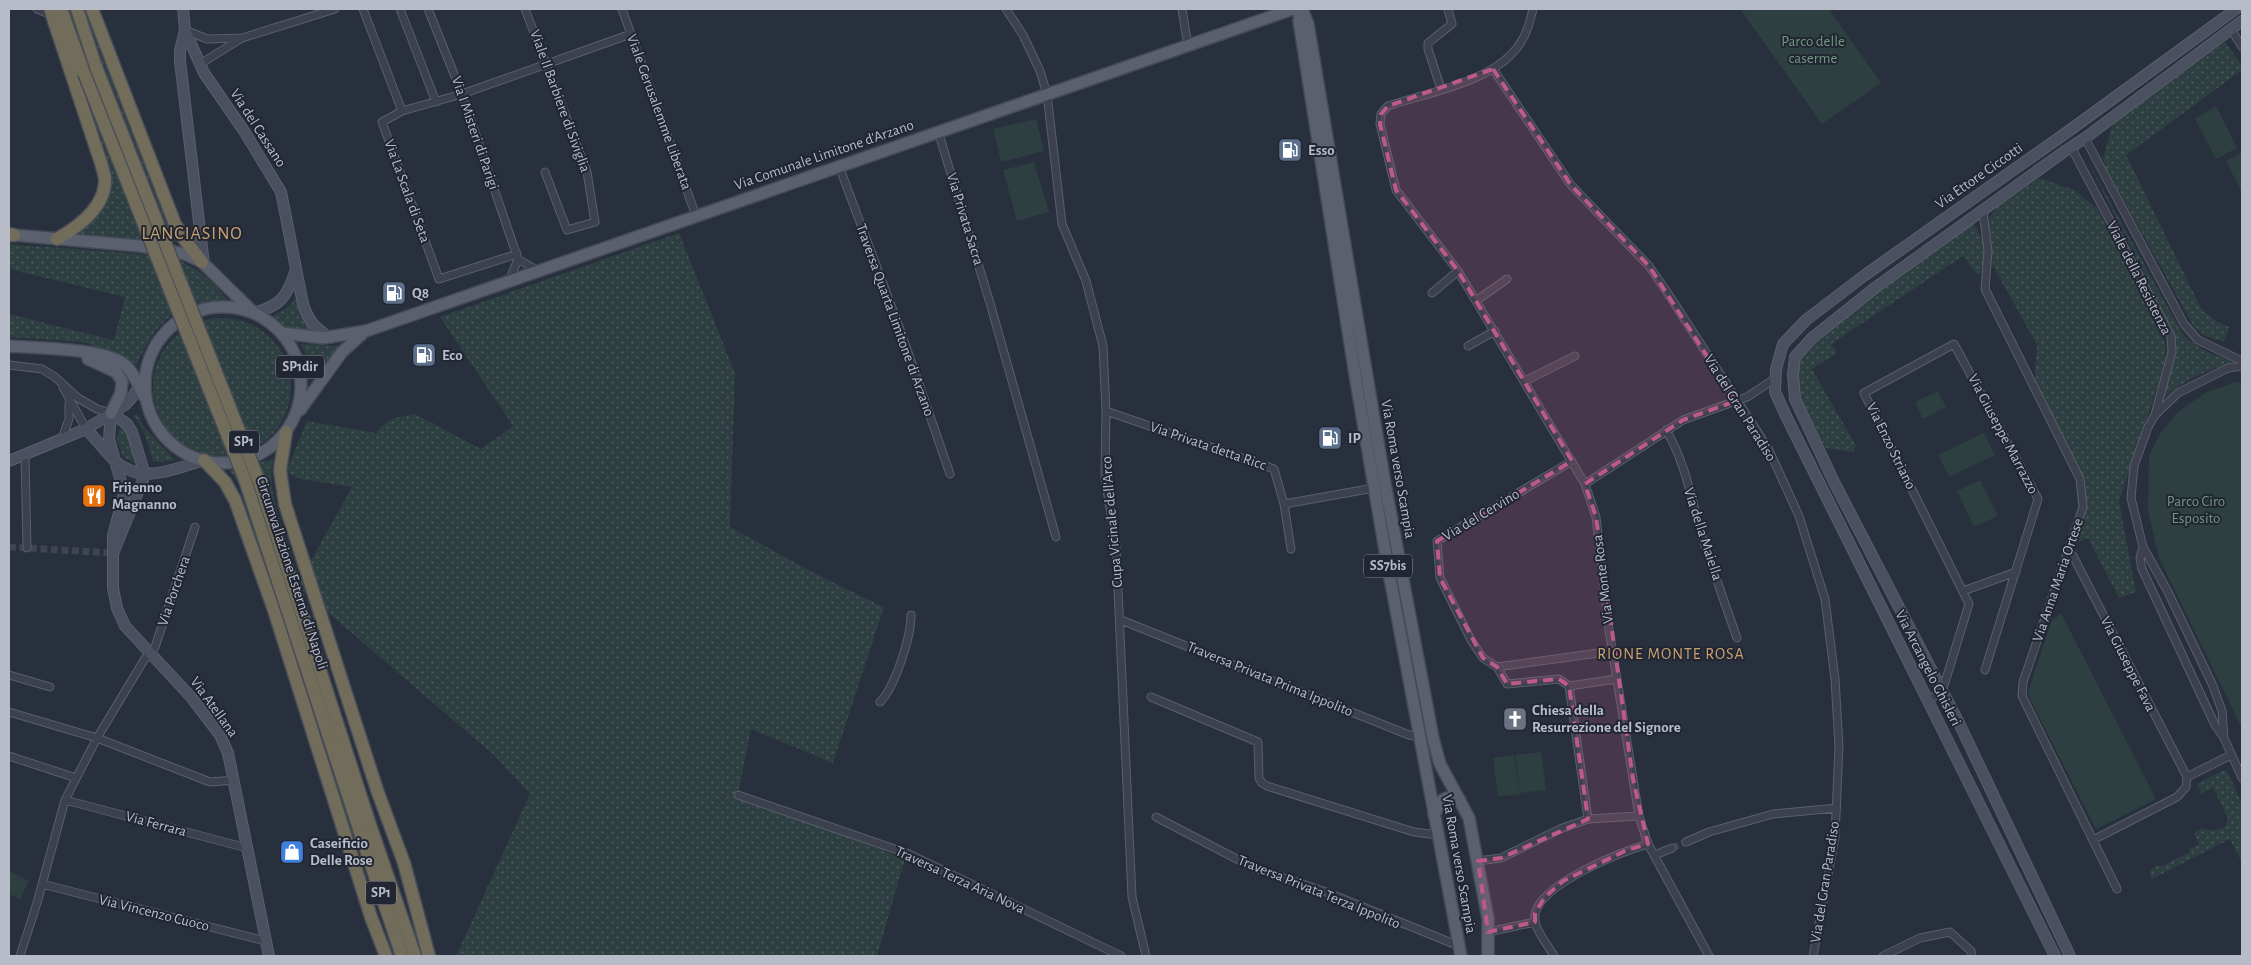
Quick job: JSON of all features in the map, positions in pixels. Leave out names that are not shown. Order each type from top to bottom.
[{"type":"highway","name":"Circumvallazione Esterna di Napoli","points":[[77,9],[96,67],[260,484],[365,827],[402,956]]},
{"type":"highway","points":[[92,9],[175,224],[203,263]]},
{"type":"highway","name":"Circumvallazione Esterna di Napoli","points":[[55,11],[84,73],[245,480],[365,827],[415,956]]},
{"type":"highway","points":[[55,11],[105,180],[101,197],[90,215],[75,229],[57,239]]},
{"type":"highway","points":[[286,432],[280,470],[285,504],[377,790],[404,864],[429,956]]},
{"type":"highway","points":[[204,460],[225,482],[235,500],[274,610],[371,918],[386,956]]},
{"type":"main road","name":"Via Comunale Limitone d'Arzano","points":[[366,332],[938,131],[1293,9]]},
{"type":"main road","name":"Via Roma verso Scampia","points":[[1301,9],[1308,24],[1343,234],[1378,486],[1440,764],[1469,818],[1488,919],[1488,956]]},
{"type":"main road","name":"Via Roma verso Scampia","points":[[1301,9],[1299,22],[1346,316],[1378,486],[1434,815],[1460,951]]},
{"type":"main road","name":"SP1dir","points":[[9,346],[82,352],[120,361],[126,366],[139,385],[152,416],[161,431],[173,444],[188,454],[204,460],[222,463],[249,458],[273,445],[286,432],[300,401],[302,386],[300,367],[293,349],[282,333],[254,313],[203,263],[185,254],[170,250],[11,235]]},
{"type":"main road","name":"SP1dir","points":[[152,416],[147,402],[145,374],[150,356],[163,336],[175,324],[189,315],[205,309],[238,308],[254,313]]},
{"type":"main road","points":[[282,333],[303,337],[330,338],[366,332]]},
{"type":"main road","points":[[294,417],[342,352],[366,332]]},
{"type":"main road","points":[[65,350],[110,368],[120,376],[122,387],[111,413]]},
{"type":"main road","points":[[1434,815],[1444,798],[1451,797],[1460,800]]},
{"type":"main road","points":[[1460,951],[1466,956]]},
{"type":"street","points":[[37,9],[55,11]]},
{"type":"street","name":"Via del Cassano","points":[[183,9],[185,30],[197,57],[281,192],[308,319],[317,329],[330,338]]},
{"type":"street","points":[[180,61],[197,57],[242,38],[335,9]]},
{"type":"street","points":[[363,9],[402,111],[462,94],[631,34]]},
{"type":"street","name":"Via I Misteri di Parigi","points":[[400,9],[436,102]]},
{"type":"street","name":"Via I Misteri di Parigi","points":[[428,9],[462,94],[518,257]]},
{"type":"street","name":"Viale Il Barbiere di Siviglia","points":[[526,9],[587,172],[595,222],[567,230],[546,172]]},
{"type":"street","name":"Viale Gerusalemme Liberata","points":[[622,9],[696,216]]},
{"type":"street","name":"Cupa Vicinale dell'Arco","points":[[1006,9],[1023,35],[1040,71],[1047,94],[1062,224],[1086,281],[1102,346],[1106,411],[1105,478],[1116,546],[1121,620],[1122,700],[1132,897],[1146,956]]},
{"type":"street","points":[[1182,9],[1188,46]]},
{"type":"street","points":[[1441,89],[1428,50],[1428,43],[1452,24],[1448,9]]},
{"type":"street","points":[[1494,69],[1503,63],[1519,45],[1527,31],[1533,9]]},
{"type":"street","name":"Via Ettore Ciccotti","points":[[1776,392],[1776,369],[1783,344],[1806,320],[1865,275],[2070,130],[2236,9]]},
{"type":"street","name":"Via Ettore Ciccotti","points":[[1795,398],[1793,375],[1795,357],[1802,347],[1876,287],[2085,138],[2242,21]]},
{"type":"street","points":[[2231,29],[2242,47]]},
{"type":"street","points":[[203,263],[180,51],[185,30],[208,39],[242,38]]},
{"type":"street","points":[[197,57],[208,39]]},
{"type":"street","name":"Via Monte Rosa","points":[[1494,69],[1388,106],[1381,114],[1380,124],[1396,190],[1458,271],[1477,300],[1586,484],[1596,517],[1612,652],[1638,816],[1648,844],[1710,956]]},
{"type":"street","name":"Via del Gran Paradiso","points":[[1494,69],[1571,185],[1649,266],[1768,448],[1795,508],[1825,598],[1835,679],[1839,746],[1836,837],[1813,956]]},
{"type":"street","name":"Via La Scala di Seta","points":[[402,111],[382,122],[439,279],[518,257]]},
{"type":"street","points":[[2070,130],[2085,138]]},
{"type":"street","points":[[2070,130],[2071,147]]},
{"type":"street","name":"Via Privata Sacra","points":[[938,131],[1056,537]]},
{"type":"street","name":"Viale della Resistenza","points":[[2085,138],[2184,324],[2198,340],[2242,361]]},
{"type":"street","name":"Viale della Resistenza","points":[[2071,147],[2171,336],[2172,352],[2155,415],[2148,427],[2134,466],[2131,498],[2143,547],[2168,592],[2213,686],[2222,711],[2224,738]]},
{"type":"street","name":"Traversa Quarta Limitone di Arzano","points":[[839,166],[901,332],[950,474]]},
{"type":"street","name":"Via Anna Maria Ortese","points":[[1983,211],[1988,252],[1986,289],[2080,479],[2083,507],[2023,682],[2022,696],[2117,889]]},
{"type":"street","points":[[508,282],[518,257],[538,271]]},
{"type":"street","name":"Via del Cassano","points":[[254,313],[266,310],[283,298],[290,289],[296,268]]},
{"type":"street","points":[[1432,293],[1458,271]]},
{"type":"street","points":[[1477,300],[1507,280]]},
{"type":"street","points":[[1468,346],[1495,331]]},
{"type":"street","name":"Via Giuseppe Marrazzo","points":[[1954,344],[2038,499],[1986,670]]},
{"type":"street","name":"Via Enzo Striano","points":[[1942,692],[1969,604],[1864,393],[1954,344]]},
{"type":"street","points":[[1525,381],[1575,356]]},
{"type":"street","points":[[9,364],[42,369],[55,377],[62,385],[86,403],[111,413],[128,424],[144,475],[204,460]]},
{"type":"street","name":"Viale della Resistenza","points":[[2155,415],[2186,388],[2228,368],[2242,366]]},
{"type":"street","points":[[9,461],[25,456],[86,429],[125,405],[145,374]]},
{"type":"street","points":[[1586,484],[1683,420],[1747,397],[1776,378]]},
{"type":"street","points":[[62,385],[86,429]]},
{"type":"street","name":"Via Arcangelo Ghisleri","points":[[1776,392],[2056,956]]},
{"type":"street","points":[[62,439],[70,411],[68,398]]},
{"type":"street","name":"Via Arcangelo Ghisleri","points":[[1795,398],[1834,482],[1942,692],[2070,956]]},
{"type":"street","name":"Via Privata detta Ricc","points":[[1106,411],[1274,469],[1284,504]]},
{"type":"street","name":"Via Atellana","points":[[111,413],[109,438],[124,493],[113,536],[113,588],[116,608],[125,626],[191,697],[220,735],[228,753],[235,780],[269,956]]},
{"type":"street","name":"Via Atellana","points":[[86,429],[114,460],[131,472],[144,475],[113,553]]},
{"type":"street","name":"Via della Maiella","points":[[1666,430],[1672,440],[1683,472],[1737,638]]},
{"type":"street","points":[[25,456],[27,548]]},
{"type":"street","name":"Via del Cervino","points":[[1497,667],[1483,658],[1471,640],[1440,578],[1437,541],[1572,461]]},
{"type":"street","points":[[1291,549],[1284,504],[1378,486]]},
{"type":"street","name":"Via Porchera","points":[[150,652],[155,647],[196,527]]},
{"type":"street","name":"Viale della Resistenza","points":[[2143,547],[2140,558],[2142,569],[2242,778]]},
{"type":"street","name":"Via Giuseppe Fava","points":[[2068,551],[2073,556],[2187,778]]},
{"type":"street","points":[[1963,591],[2016,572]]},
{"type":"street","points":[[880,702],[884,698],[894,676],[908,636],[911,615]]},
{"type":"street","name":"Traversa Privata Prima Ippolito","points":[[1121,620],[1409,735],[1420,737]]},
{"type":"street","points":[[23,956],[65,800],[96,738],[150,652]]},
{"type":"street","points":[[1612,652],[1497,667],[1507,684],[1559,679],[1569,686],[1617,679]]},
{"type":"street","points":[[9,675],[50,686]]},
{"type":"street","points":[[1569,686],[1588,819]]},
{"type":"street","points":[[1928,700],[1942,692]]},
{"type":"street","points":[[1151,697],[1258,742],[1259,778],[1267,786],[1414,832],[1438,835]]},
{"type":"street","points":[[9,712],[96,738],[210,782],[235,780]]},
{"type":"street","points":[[9,756],[76,778]]},
{"type":"street","points":[[2093,840],[2178,797],[2186,787],[2187,778],[2231,756]]},
{"type":"street","name":"Traversa Terza Aria Nova","points":[[738,795],[909,854],[1121,956]]},
{"type":"street","name":"Via Ferrara","points":[[65,800],[247,848]]},
{"type":"street","points":[[1686,842],[1710,832],[1773,814],[1836,808]]},
{"type":"street","points":[[1478,861],[1501,858],[1560,829],[1588,819],[1638,816]]},
{"type":"street","name":"Traversa Privata Terza Ippolito","points":[[1156,817],[1254,868],[1326,892],[1460,951]]},
{"type":"street","points":[[1554,956],[1535,922],[1535,913],[1545,897],[1562,881],[1627,850],[1648,844]]},
{"type":"street","points":[[1655,855],[1672,848]]},
{"type":"street","name":"Via Vincenzo Cuoco","points":[[42,884],[265,941]]},
{"type":"street","points":[[1488,932],[1535,922]]},
{"type":"street","points":[[1883,956],[1920,938],[1950,932],[1971,951],[1972,956]]},
{"type":"highlighted area","points":[[1493,69],[1571,185],[1649,266],[1736,401],[1683,420],[1585,484],[1596,517],[1633,779],[1648,844],[1627,850],[1563,881],[1545,897],[1535,913],[1535,922],[1488,932],[1478,861],[1501,858],[1588,819],[1569,686],[1559,679],[1507,684],[1497,667],[1483,658],[1440,578],[1437,541],[1572,461],[1458,271],[1396,190],[1380,124],[1381,114],[1388,106]]},
{"type":"green space","points":[[57,9],[87,9],[179,242],[79,234],[105,200]]},
{"type":"green space","name":"Parco delle caserme","points":[[1740,9],[1829,9],[1881,83],[1822,124]]},
{"type":"green space","points":[[2225,42],[2242,66],[2242,70],[2126,155],[2202,310],[2216,321],[2229,327],[2224,342],[2206,336],[2194,327],[2106,168],[2103,158],[2113,123]]},
{"type":"green space","points":[[2216,106],[2237,148],[2216,159],[2195,119]]},
{"type":"green space","points":[[1036,119],[1044,151],[1001,162],[993,129]]},
{"type":"green space","points":[[2242,152],[2242,193],[2226,161]]},
{"type":"green space","points":[[2084,154],[2183,335],[2204,350],[2229,359],[2232,362],[2187,381],[2163,399],[2176,352],[2175,336]]},
{"type":"green space","points":[[1034,162],[1049,212],[1017,221],[1003,170]]},
{"type":"green space","points":[[2040,178],[2074,190],[2097,208],[2165,342],[2166,362],[2119,501],[2136,592],[2119,598],[2088,538],[2075,544],[2082,498],[2069,457],[2034,386],[2037,345],[1993,266],[1988,220],[1998,206]]},
{"type":"green space","points":[[1973,223],[1981,237],[1984,248],[1981,274],[1976,273],[1963,256],[1831,344],[1837,353],[1812,369],[1856,446],[1854,452],[1825,448],[1794,392],[1794,371],[1802,347]]},
{"type":"green space","points":[[679,233],[735,373],[730,527],[818,575],[884,607],[833,763],[751,729],[738,795],[905,859],[877,956],[456,956],[530,794],[495,756],[297,586],[352,487],[301,479],[286,472],[307,421],[376,433],[380,427],[394,418],[415,414],[481,449],[513,426],[440,317]]},
{"type":"green space","points":[[9,244],[165,256],[193,267],[209,280],[230,303],[197,305],[183,309],[172,316],[161,324],[152,335],[137,365],[112,352],[83,342],[9,337],[9,314],[114,340],[125,297],[9,269]]},
{"type":"green space","points":[[297,296],[303,319],[312,333],[290,329],[271,317],[289,307]]},
{"type":"green space","points":[[222,318],[248,323],[271,338],[286,361],[291,387],[286,413],[271,436],[248,451],[222,456],[196,451],[173,436],[158,413],[153,387],[158,361],[173,338],[196,323]]},
{"type":"green space","points":[[300,344],[339,346],[315,382],[309,361]]},
{"type":"green space","name":"Parco Ciro Esposito","points":[[2235,382],[2242,382],[2242,728],[2159,558],[2148,511],[2149,456],[2161,432],[2178,412],[2205,393]]},
{"type":"green space","points":[[1938,391],[1946,407],[1923,419],[1915,402]]},
{"type":"green space","points":[[137,414],[144,427],[175,460],[153,461],[143,431],[133,416]]},
{"type":"green space","points":[[120,426],[123,427],[130,440],[136,463],[123,457],[117,440]]},
{"type":"green space","points":[[1984,433],[1995,455],[1949,477],[1938,455]]},
{"type":"green space","points":[[273,459],[272,482],[276,506],[253,515],[242,489],[229,470]]},
{"type":"green space","points":[[1980,480],[1998,516],[1974,527],[1957,491]]},
{"type":"green space","points":[[2061,613],[2156,799],[2096,829],[2028,692],[2051,622]]},
{"type":"green space","points":[[1541,752],[1546,790],[1520,793],[1515,755]]},
{"type":"green space","points":[[1514,755],[1520,794],[1498,797],[1493,758]]},
{"type":"green space","points":[[2224,770],[2228,773],[2242,803],[2242,863],[2230,839],[2152,879],[2149,870],[2158,865],[2160,867],[2190,852],[2189,849],[2199,844],[2194,833],[2202,828],[2212,831],[2225,827],[2228,818],[2213,788],[2201,793],[2197,784]]},
{"type":"green space","points":[[9,871],[29,881],[20,899],[9,894]]},
{"type":"tunnel","points":[[9,547],[113,553]]},
{"type":"tunnel","points":[[1672,848],[1686,842]]},
{"type":"place","name":"Esso","points":[[1290,150]]},
{"type":"place","name":"Q8","points":[[394,293]]},
{"type":"place","name":"Eco","points":[[424,355]]},
{"type":"place","name":"IP","points":[[1330,438]]},
{"type":"place","name":"Frijenno Magnanno","points":[[94,496]]},
{"type":"place","name":"Chiesa della Resurrezione del Signore","points":[[1515,719]]},
{"type":"place","name":"Caseificio Delle Rose","points":[[292,852]]},
{"type":"district","name":"LANCIASINO","points":[[192,234]]},
{"type":"district","name":"RIONE MONTE ROSA","points":[[1671,654]]}]
